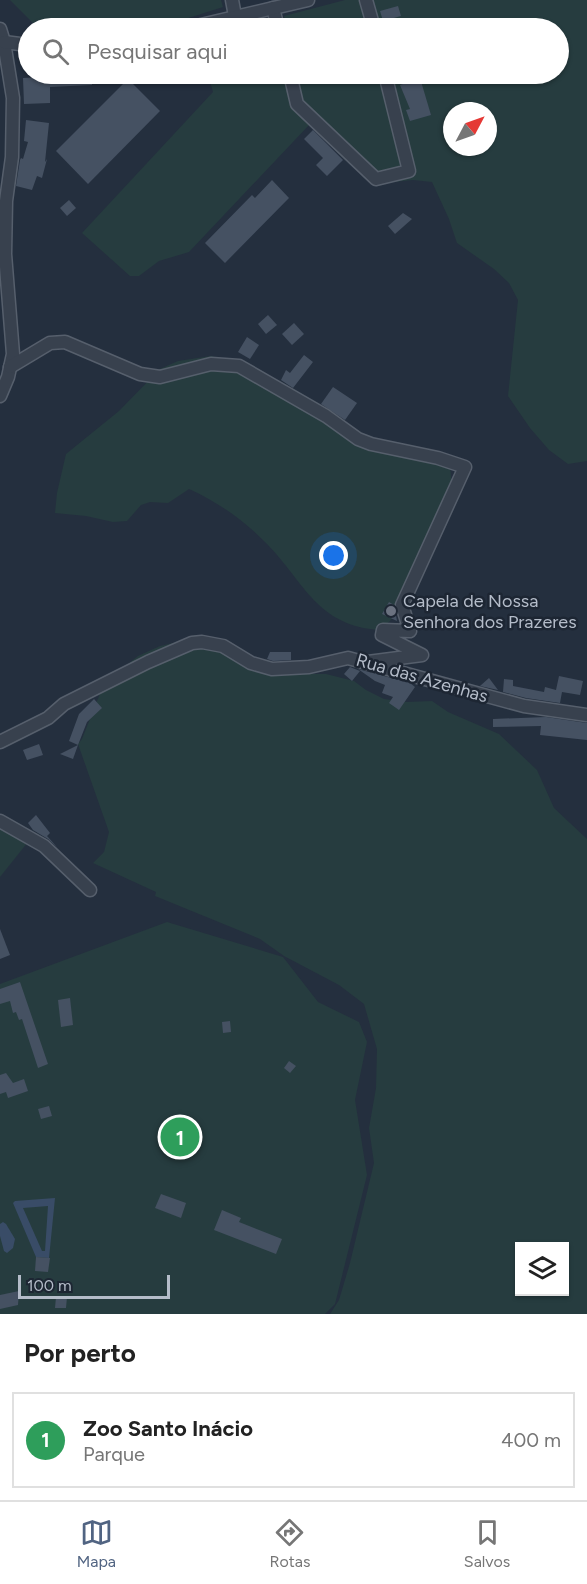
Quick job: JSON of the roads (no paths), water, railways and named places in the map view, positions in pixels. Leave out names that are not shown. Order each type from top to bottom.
[{"type":"street","points":[[232,0],[235,16]]},
{"type":"street","points":[[227,18],[308,0]]},
{"type":"street","points":[[366,0],[371,18]]},
{"type":"street","points":[[273,8],[276,18]]},
{"type":"street","points":[[2,35],[18,41]]},
{"type":"street","points":[[0,396],[8,377],[13,354],[5,254],[6,201],[12,157],[13,98],[2,35]]},
{"type":"street","points":[[292,84],[297,104],[376,179],[409,171],[387,84]]},
{"type":"street","points":[[10,367],[50,342],[65,342],[140,374],[160,376],[211,364],[239,366],[326,417],[358,439],[371,444],[438,458],[465,467],[402,605],[410,631],[382,630],[382,635],[422,655],[368,662]]},
{"type":"street","name":"Rua das Azenhas","points":[[0,742],[48,718],[64,704],[148,662],[192,643],[202,642],[223,646],[251,663],[272,669],[309,667],[348,658],[524,706],[587,715]]},
{"type":"street","points":[[0,821],[44,846],[90,890]]},
{"type":"water","points":[[55,1198],[49,1258],[36,1257],[13,1203]],"holes":[[[48,1206],[45,1251],[42,1251],[23,1208]]]},
{"type":"water","points":[[3,1222],[15,1239],[13,1248],[7,1253],[4,1251],[0,1236],[0,1224]]},
{"type":"place","name":"Capela de Nossa Senhora dos Prazeres","points":[[391,611]]},
{"type":"place","name":"Zoo Santo Inácio","points":[[180,1137]]}]
